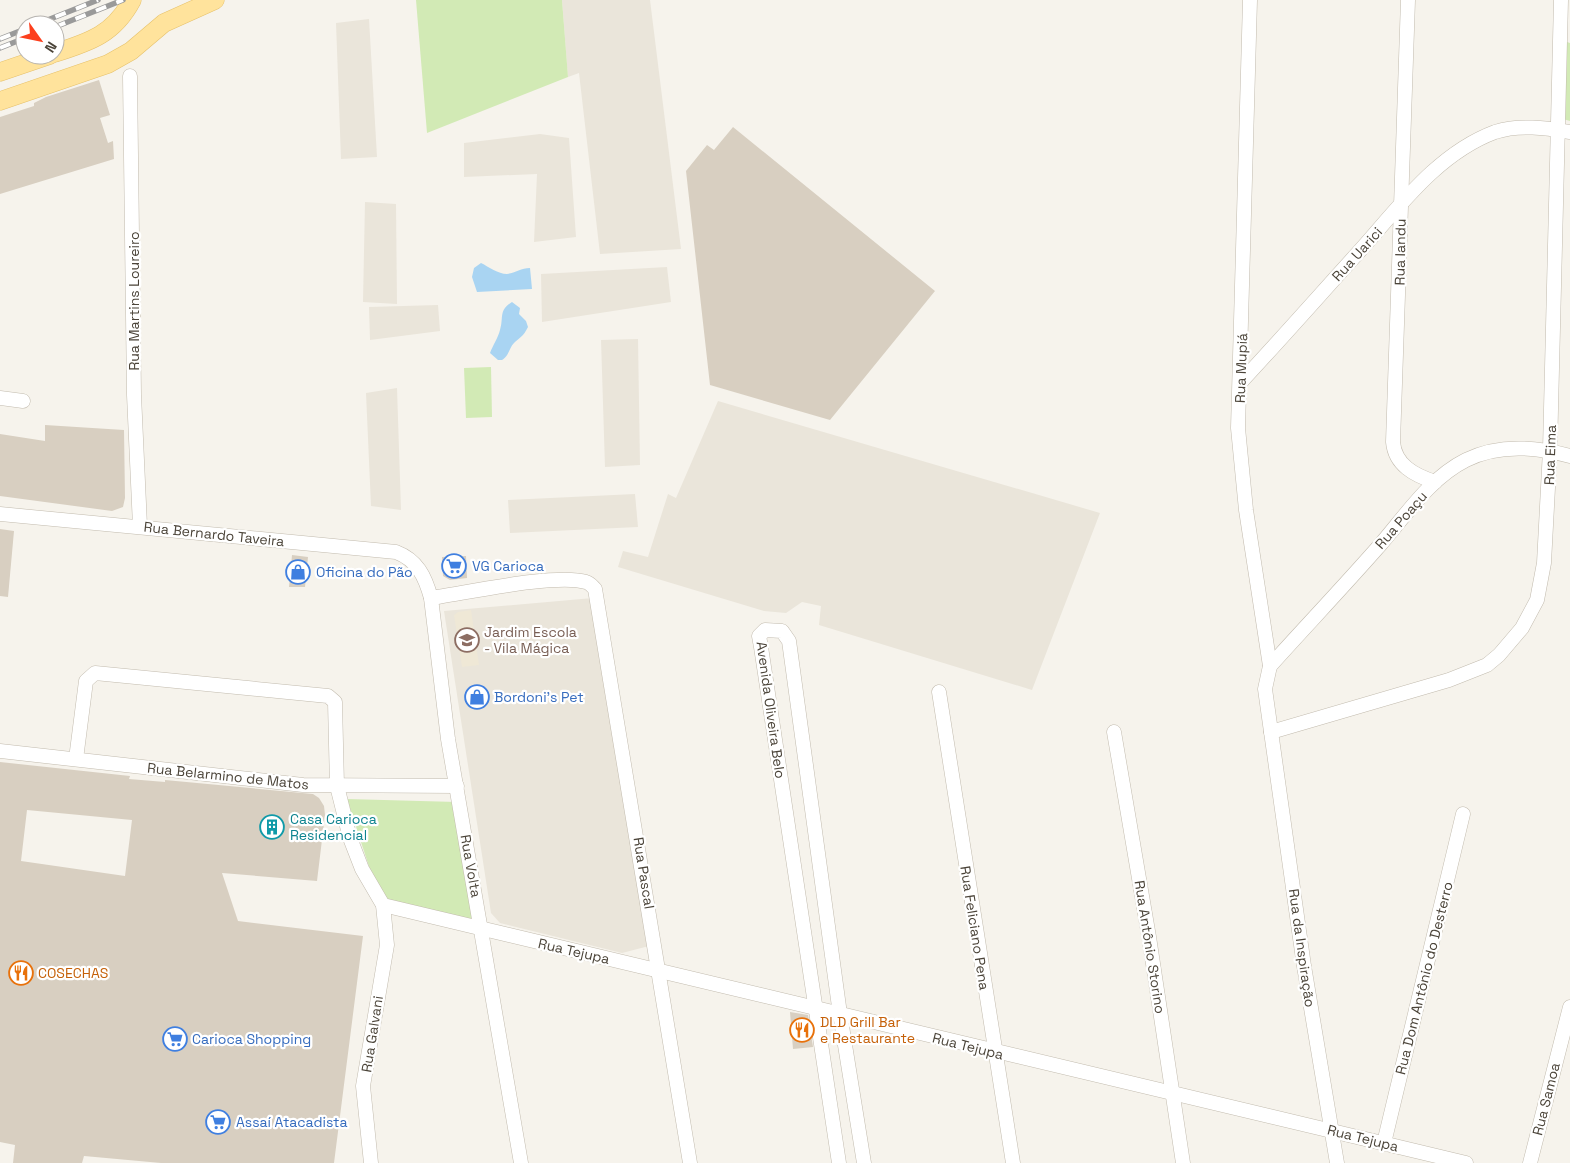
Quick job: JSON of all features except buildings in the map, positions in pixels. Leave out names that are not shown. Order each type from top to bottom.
[{"type":"main road","points":[[65,50],[77,46],[110,29],[124,15],[132,0]]},
{"type":"main road","points":[[0,101],[113,61],[131,51],[164,23],[215,0]]},
{"type":"main road","points":[[0,72],[21,65]]},
{"type":"street","name":"Rua Mupiá","points":[[1250,0],[1239,453],[1270,666],[1265,689],[1271,732]]},
{"type":"street","name":"Rua Iandu","points":[[1408,0],[1394,451],[1396,458],[1408,469],[1435,482]]},
{"type":"street","name":"Rua Eima","points":[[1271,732],[1449,680],[1487,665],[1500,655],[1522,628],[1537,600],[1544,564],[1564,131],[1565,25],[1561,0]]},
{"type":"street","name":"Rua Martins Loureiro","points":[[130,76],[134,395],[140,526]]},
{"type":"street","name":"Rua Uarici","points":[[1241,382],[1437,167],[1454,153],[1477,140],[1514,128],[1564,131]]},
{"type":"street","points":[[0,398],[23,401]]},
{"type":"street","name":"Rua Poaçu","points":[[1270,666],[1435,482],[1456,466],[1481,454],[1522,448],[1550,450],[1570,456]]},
{"type":"street","name":"Rua Bernardo Taveira","points":[[0,514],[396,552],[407,556],[421,571]]},
{"type":"street","name":"Rua Volta","points":[[421,571],[432,598],[448,740],[521,1163]]},
{"type":"street","name":"Rua Pascal","points":[[432,598],[532,583],[566,580],[587,582],[592,585],[597,595],[690,1163]]},
{"type":"street","name":"Avenida Oliveira Belo","points":[[839,1163],[759,636],[765,630],[782,631],[789,641],[840,1014],[864,1163]]},
{"type":"street","points":[[76,759],[86,681],[95,673],[328,696],[335,702],[337,786],[350,838],[362,869],[383,906]]},
{"type":"street","name":"Rua Feliciano Pena","points":[[939,692],[1013,1163]]},
{"type":"street","name":"Rua Antônio Storino","points":[[1114,732],[1183,1163]]},
{"type":"street","name":"Rua da Inspiração","points":[[1271,732],[1304,966],[1337,1163]]},
{"type":"street","name":"Rua Belarmino de Matos","points":[[0,751],[303,785],[457,786]]},
{"type":"street","name":"Rua Dom Antônio do Desterro","points":[[1384,1143],[1463,814]]},
{"type":"street","name":"Rua Tejupa","points":[[383,906],[1466,1163]]},
{"type":"street","name":"Rua Galvani","points":[[371,1163],[364,1086],[386,945],[383,906]]},
{"type":"street","name":"Rua Samoa","points":[[1530,1163],[1570,1007]]},
{"type":"shaded area","points":[[562,0],[650,0],[681,249],[600,254],[579,73],[568,77]]},
{"type":"shaded area","points":[[369,19],[377,157],[341,159],[336,23]]},
{"type":"shaded area","points":[[540,134],[569,138],[576,237],[534,242],[537,174],[464,177],[464,143]]},
{"type":"shaded area","points":[[365,202],[396,204],[397,304],[363,302]]},
{"type":"shaded area","points":[[667,267],[671,302],[542,322],[541,274]]},
{"type":"shaded area","points":[[438,305],[440,331],[370,340],[369,307]]},
{"type":"shaded area","points":[[638,339],[640,465],[605,467],[601,340]]},
{"type":"shaded area","points":[[397,388],[401,510],[371,506],[366,393]]},
{"type":"shaded area","points":[[718,401],[1100,513],[1032,690],[819,625],[821,606],[802,602],[786,613],[764,611],[618,567],[623,551],[648,557],[668,494],[676,498]]},
{"type":"shaded area","points":[[635,494],[638,527],[510,533],[508,500]]},
{"type":"shaded area","points":[[593,598],[649,946],[622,953],[500,923],[491,913],[444,611]]},
{"type":"shaded area","name":"Jardim Escola - Vila Mágica","points":[[471,610],[479,665],[462,667],[454,615],[458,612]]},
{"type":"green space","points":[[416,0],[562,0],[568,77],[427,133]]},
{"type":"green space","points":[[1567,42],[1570,43],[1570,121],[1563,119]]},
{"type":"green space","points":[[491,367],[492,417],[466,418],[464,368]]},
{"type":"green space","points":[[347,799],[457,802],[476,917],[466,924],[387,901],[377,891]]},
{"type":"water","points":[[481,263],[504,274],[530,268],[532,289],[477,292],[472,277],[474,268]]},
{"type":"water","points":[[512,302],[520,308],[519,314],[526,321],[528,327],[523,335],[512,345],[506,356],[502,360],[498,360],[490,353],[499,333],[503,312]]},
{"type":"railway","points":[[60,15],[98,0]]},
{"type":"railway","points":[[65,23],[123,0]]},
{"type":"railway","points":[[0,39],[15,33]]},
{"type":"railway","points":[[0,48],[15,42]]},
{"type":"place","name":"VG Carioca","points":[[454,566]]},
{"type":"place","name":"Oficina do Pão","points":[[298,572]]},
{"type":"place","name":"Jardim Escola - Vila Mágica","points":[[467,640]]},
{"type":"place","name":"Bordoni's Pet","points":[[477,697]]},
{"type":"place","name":"Casa Carioca Residencial","points":[[272,827]]},
{"type":"place","name":"COSECHAS","points":[[21,973]]},
{"type":"place","name":"DLD Grill Bar e Restaurante","points":[[802,1030]]},
{"type":"place","name":"Carioca Shopping","points":[[175,1039]]},
{"type":"place","name":"Assaí Atacadista","points":[[218,1122]]}]
